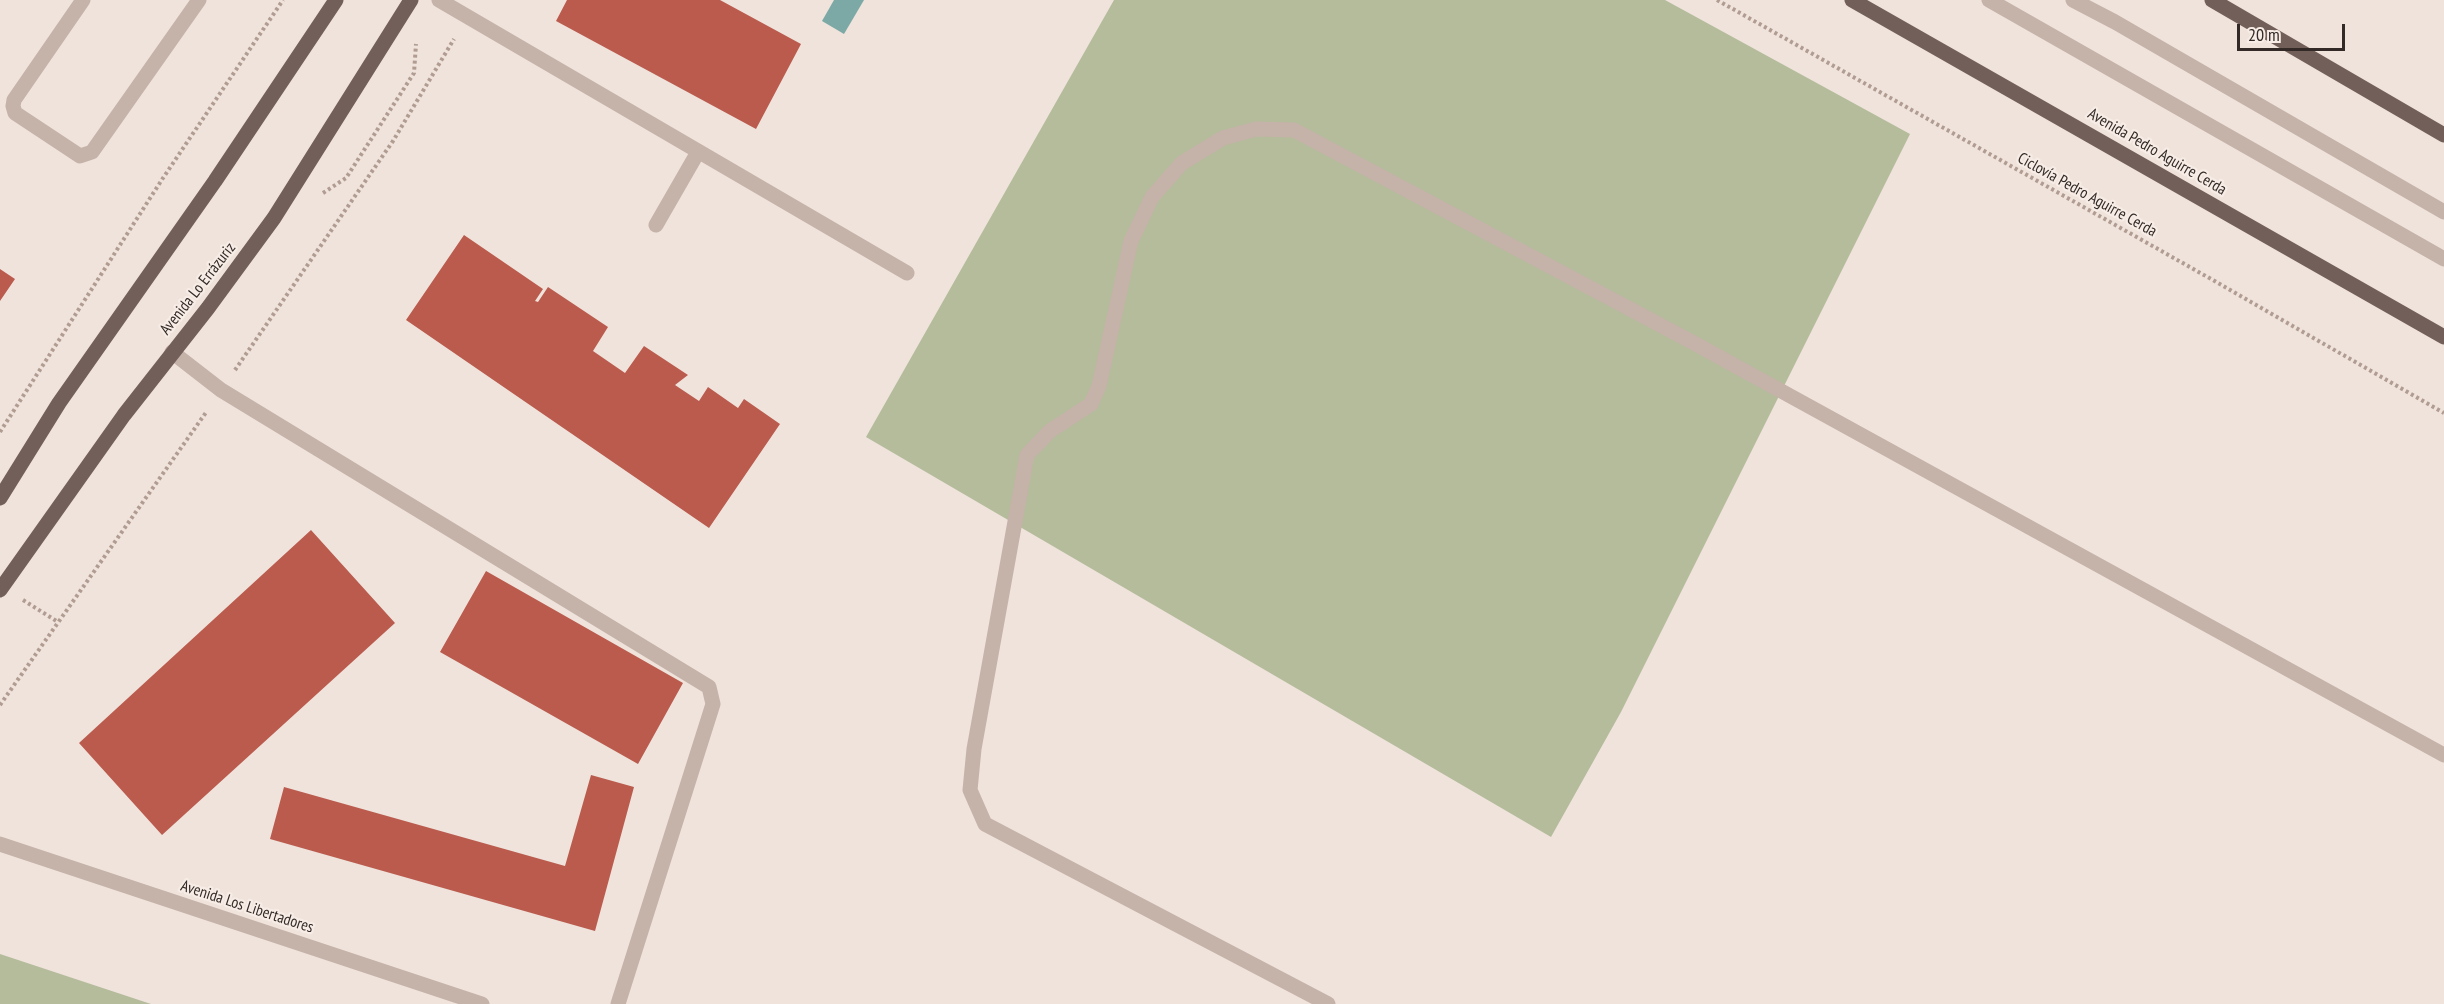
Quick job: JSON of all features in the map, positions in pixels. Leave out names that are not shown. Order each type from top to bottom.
[{"type":"main road","points":[[0,498],[59,403],[215,181],[336,0]]},
{"type":"main road","name":"Avenida Lo Errázuriz","points":[[1,588],[124,415],[208,308],[274,218],[411,0]]},
{"type":"main road","name":"Avenida Pedro Aguirre Cerda","points":[[1852,0],[2444,337]]},
{"type":"main road","points":[[2212,0],[2444,135]]},
{"type":"street","points":[[83,0],[14,100],[13,106],[15,113],[80,156],[92,152],[199,0]]},
{"type":"street","points":[[439,0],[907,273]]},
{"type":"street","points":[[1989,0],[2444,260]]},
{"type":"street","points":[[2073,0],[2444,212]]},
{"type":"street","points":[[1328,1004],[985,824],[970,790],[974,749],[1027,454],[1050,431],[1091,404],[1099,386],[1131,241],[1152,197],[1182,163],[1223,138],[1256,129],[1294,130],[1692,342],[2444,755]]},
{"type":"street","points":[[656,225],[698,152]]},
{"type":"street","points":[[172,352],[221,390],[709,687],[713,704],[618,1004]]},
{"type":"street","name":"Avenida Los Libertadores","points":[[0,844],[482,1004]]},
{"type":"path","points":[[0,432],[163,178],[283,0]]},
{"type":"path","name":"Ciclovía Pedro Aguirre Cerda","points":[[1717,0],[2444,413]]},
{"type":"path","points":[[0,705],[393,141],[468,17]]},
{"type":"path","points":[[321,194],[346,178],[414,73],[416,42]]},
{"type":"path","points":[[1,588],[58,622]]},
{"type":"green space","points":[[1114,0],[1665,0],[1910,134],[1621,712],[1551,837],[866,437]]},
{"type":"green space","points":[[0,954],[151,1004],[0,1004]]},
{"type":"water","points":[[834,0],[864,0],[844,34],[822,21]]},
{"type":"building","points":[[567,0],[720,0],[801,44],[756,129],[556,21]]},
{"type":"building","points":[[464,235],[543,289],[535,301],[538,302],[548,287],[608,327],[593,351],[625,373],[644,346],[688,375],[675,385],[699,401],[708,387],[738,408],[744,399],[780,424],[709,528],[406,320]]},
{"type":"building","points":[[0,269],[15,279],[0,301]]},
{"type":"building","points":[[311,530],[395,623],[162,835],[79,743]]},
{"type":"building","points":[[486,571],[683,683],[638,764],[440,652]]},
{"type":"building","points":[[591,775],[634,787],[595,931],[270,839],[284,787],[565,866]]}]
